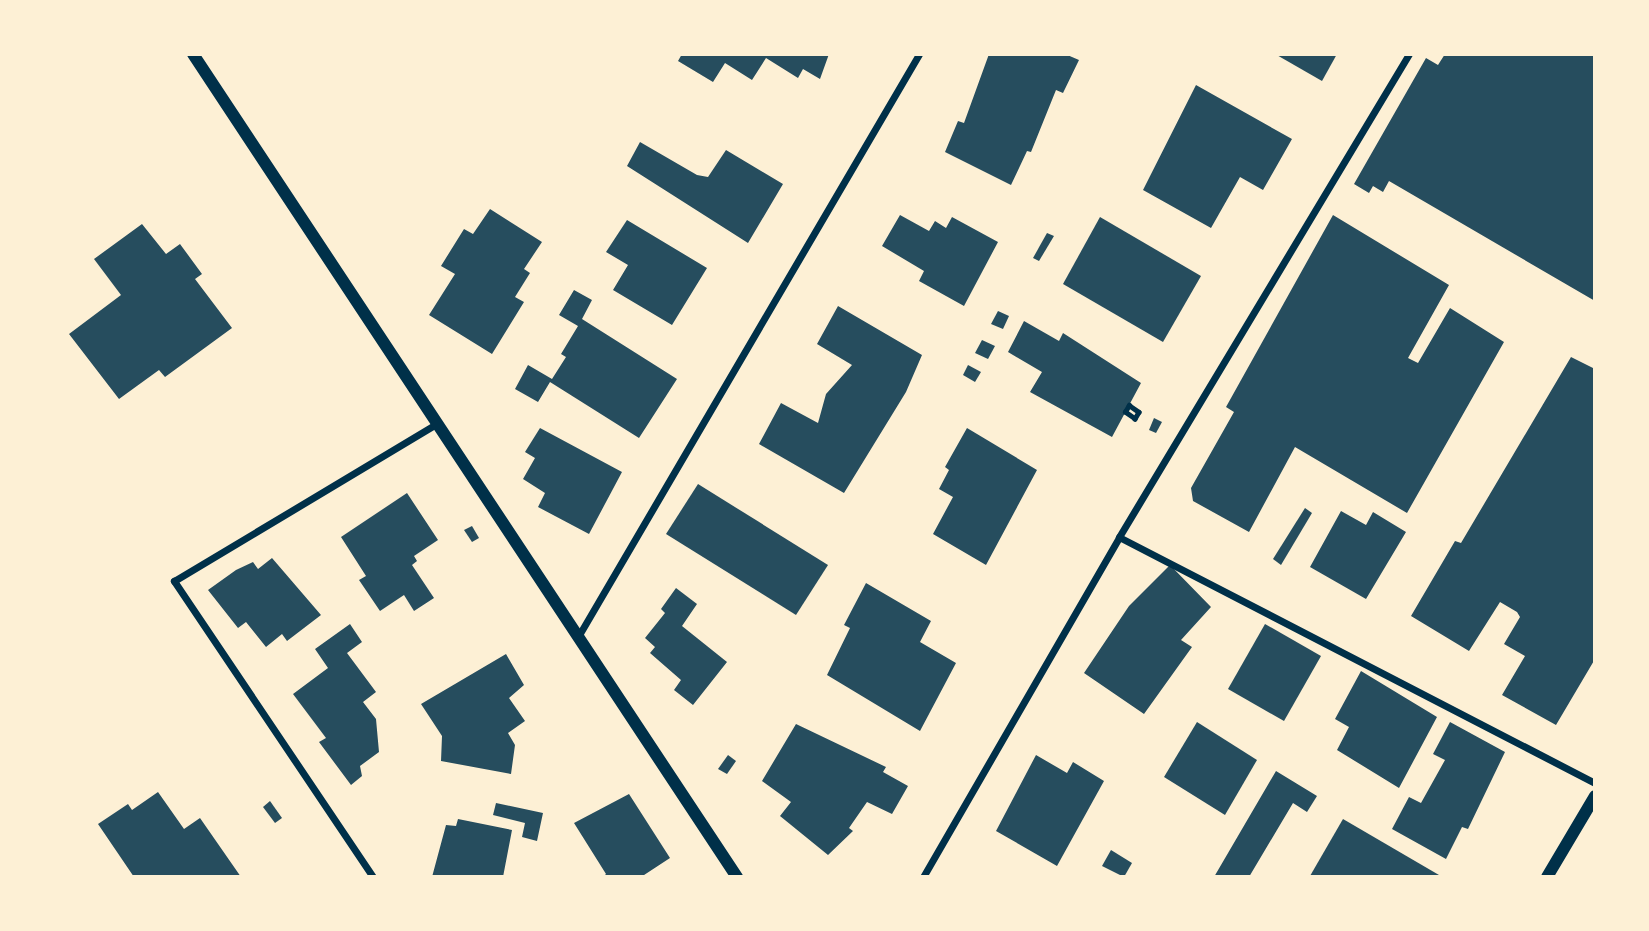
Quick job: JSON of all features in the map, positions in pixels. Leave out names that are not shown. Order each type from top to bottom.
[{"type":"street","points":[[193,54],[737,877]]},
{"type":"street","points":[[579,635],[919,54]]},
{"type":"street","points":[[923,877],[1119,537],[1409,54]]},
{"type":"street","points":[[373,877],[174,582],[436,424]]},
{"type":"street","points":[[1119,537],[1595,783]]},
{"type":"street","points":[[1547,877],[1595,796]]},
{"type":"building","points":[[682,54],[829,54],[820,79],[803,69],[798,78],[766,58],[752,80],[725,63],[713,82],[678,61]]},
{"type":"building","points":[[989,54],[1065,54],[1079,60],[1063,93],[1056,90],[1031,152],[1027,151],[1011,185],[945,152],[958,121],[964,123]]},
{"type":"building","points":[[1275,54],[1337,54],[1322,81]]},
{"type":"building","points":[[1445,54],[1595,54],[1595,301],[1389,181],[1383,192],[1373,186],[1369,193],[1354,184],[1426,58],[1438,65]]},
{"type":"building","points":[[1196,85],[1292,139],[1263,190],[1240,177],[1211,228],[1143,190]]},
{"type":"building","points":[[640,142],[697,175],[708,177],[726,150],[783,184],[748,243],[627,166]]},
{"type":"building","points":[[490,209],[542,242],[524,269],[530,273],[515,297],[524,302],[492,354],[429,315],[455,274],[441,266],[464,229],[473,234]]},
{"type":"building","points":[[900,215],[929,231],[935,221],[946,228],[952,217],[998,242],[964,306],[919,281],[924,271],[882,246]]},
{"type":"building","points":[[1333,215],[1449,285],[1408,358],[1418,363],[1450,308],[1504,342],[1407,513],[1295,447],[1249,532],[1193,501],[1191,488],[1234,412],[1226,407]]},
{"type":"building","points":[[1100,217],[1201,276],[1163,342],[1063,284]]},
{"type":"building","points":[[627,220],[707,268],[672,325],[613,290],[628,265],[606,252]]},
{"type":"building","points":[[142,224],[166,254],[180,244],[202,274],[195,279],[232,328],[165,377],[159,370],[119,399],[69,334],[121,295],[94,259]]},
{"type":"building","points":[[1047,233],[1054,236],[1039,261],[1033,258]]},
{"type":"building","points":[[574,290],[592,300],[582,319],[677,379],[639,438],[550,382],[538,402],[515,389],[528,365],[552,379],[566,357],[561,354],[578,326],[559,315]]},
{"type":"building","points":[[838,306],[922,355],[906,392],[844,493],[759,444],[781,403],[818,423],[826,394],[852,365],[817,344]]},
{"type":"building","points":[[998,311],[1009,316],[1003,329],[991,324]]},
{"type":"building","points":[[1024,321],[1059,341],[1063,333],[1141,383],[1112,437],[1030,392],[1042,372],[1008,352]]},
{"type":"building","points":[[982,340],[995,346],[988,359],[975,353]]},
{"type":"building","points":[[1571,357],[1595,369],[1595,659],[1556,725],[1502,695],[1525,656],[1504,644],[1520,617],[1517,612],[1500,602],[1469,651],[1411,616],[1455,541],[1461,543]]},
{"type":"building","points":[[968,365],[981,372],[975,382],[963,375]]},
{"type":"building","points":[[1154,418],[1162,422],[1156,433],[1149,430]]},
{"type":"building","points":[[540,428],[622,472],[589,534],[538,507],[545,493],[523,479],[535,458],[525,452]]},
{"type":"building","points":[[967,428],[1037,470],[986,565],[933,534],[953,497],[939,489],[949,470],[945,467]]},
{"type":"building","points":[[698,484],[828,565],[796,615],[666,534]]},
{"type":"building","points":[[407,493],[438,540],[414,556],[417,561],[412,565],[434,598],[414,611],[404,595],[380,611],[359,580],[366,576],[341,537]]},
{"type":"building","points":[[1305,508],[1312,513],[1281,565],[1273,559]]},
{"type":"building","points":[[1341,511],[1366,525],[1373,512],[1406,532],[1366,599],[1310,567]]},
{"type":"building","points":[[472,526],[479,538],[472,542],[464,530]]},
{"type":"building","points":[[272,558],[321,615],[287,641],[282,634],[266,647],[246,622],[238,628],[208,590],[236,570],[253,562],[258,569]]},
{"type":"building","points":[[1170,565],[1211,607],[1181,640],[1192,647],[1144,714],[1084,673],[1129,606]]},
{"type":"building","points":[[866,583],[931,621],[920,642],[956,663],[920,731],[827,675],[850,628],[844,625]]},
{"type":"building","points":[[676,588],[697,604],[682,626],[727,662],[693,705],[674,690],[681,680],[650,653],[655,647],[645,638],[665,613],[661,609]]},
{"type":"building","points":[[350,624],[362,642],[347,653],[376,692],[363,702],[376,719],[379,752],[360,766],[362,776],[351,785],[319,742],[326,738],[293,694],[328,668],[315,649]]},
{"type":"building","points":[[1265,624],[1321,656],[1284,721],[1228,689]]},
{"type":"building","points":[[506,654],[524,685],[509,698],[525,721],[508,733],[515,745],[511,774],[441,761],[442,736],[421,704]]},
{"type":"building","points":[[1361,671],[1437,717],[1399,788],[1337,750],[1349,727],[1335,719]]},
{"type":"building","points":[[1197,722],[1257,760],[1225,815],[1164,777]]},
{"type":"building","points":[[1450,722],[1505,752],[1468,829],[1462,827],[1446,859],[1392,829],[1409,797],[1421,803],[1445,760],[1433,754]]},
{"type":"building","points":[[796,724],[886,767],[883,772],[908,786],[892,814],[867,802],[849,828],[853,831],[828,855],[780,816],[791,802],[762,781]]},
{"type":"building","points":[[728,755],[736,761],[727,774],[718,769]]},
{"type":"building","points":[[1036,755],[1067,773],[1073,762],[1104,781],[1057,866],[996,831]]},
{"type":"building","points":[[1276,771],[1317,796],[1307,812],[1293,803],[1249,877],[1214,877]]},
{"type":"building","points":[[158,792],[184,829],[200,818],[241,877],[134,877],[98,824],[128,804],[132,810]]},
{"type":"building","points":[[629,794],[670,858],[641,877],[603,877],[606,874],[574,823]]},
{"type":"building","points":[[270,801],[282,818],[275,823],[263,807]]},
{"type":"building","points":[[496,803],[543,813],[537,841],[522,837],[525,823],[493,815]]},
{"type":"building","points":[[458,819],[512,830],[503,877],[432,877],[446,825],[456,826]]},
{"type":"building","points":[[1343,819],[1439,875],[1438,877],[1310,876]]},
{"type":"building","points":[[1111,850],[1132,863],[1124,877],[1102,866]]}]
